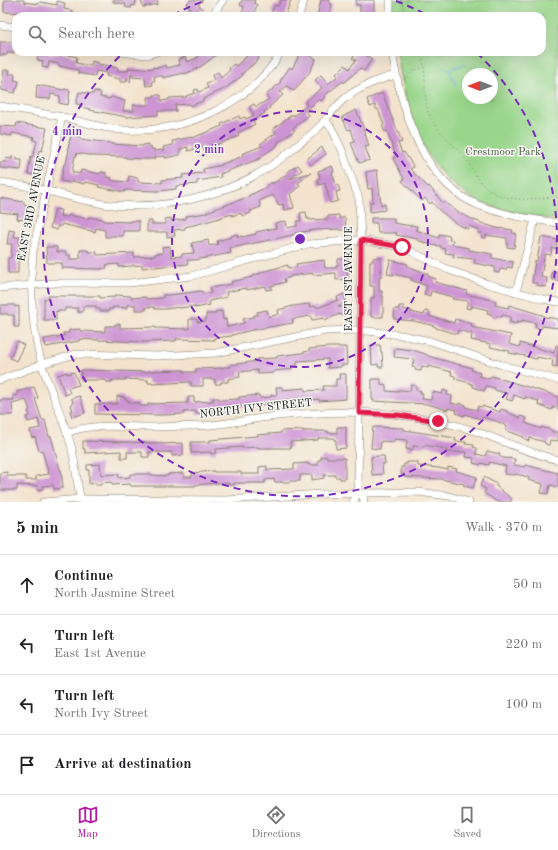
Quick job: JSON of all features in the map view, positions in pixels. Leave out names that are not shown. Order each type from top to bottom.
[{"type":"street","points":[[215,12],[223,0]]},
{"type":"street","points":[[300,12],[304,0]]},
{"type":"street","points":[[390,0],[390,12]]},
{"type":"street","points":[[0,25],[12,26]]},
{"type":"street","points":[[0,106],[125,130],[148,130],[179,125],[212,112],[243,95],[277,60],[279,56]]},
{"type":"street","points":[[393,56],[407,115],[422,150],[431,166],[440,177],[464,198],[477,205],[535,220],[558,223]]},
{"type":"street","points":[[0,182],[46,190],[86,201],[112,205],[153,205],[186,202],[219,192],[258,174],[285,156],[353,92],[370,83],[397,78]]},
{"type":"street","name":"EAST 3RD AVENUE","points":[[62,117],[33,251],[31,285],[33,322],[42,364],[67,433],[75,464],[78,491],[77,501]]},
{"type":"street","name":"EAST 1ST AVENUE","points":[[325,120],[332,129],[342,150],[359,199],[361,240],[358,493],[354,502]]},
{"type":"street","points":[[516,292],[535,220]]},
{"type":"street","points":[[0,288],[55,283],[129,283],[191,276],[308,244],[361,240],[402,247],[449,270],[488,284],[558,302]]},
{"type":"street","points":[[0,380],[42,364],[76,354],[158,356],[216,353],[325,331],[359,330],[401,335],[430,341],[558,380]]},
{"type":"street","name":"NORTH IVY STREET","points":[[67,433],[79,428],[90,426],[205,426],[277,416],[359,413],[398,415],[438,421],[476,432],[515,447],[558,460]]},
{"type":"street","points":[[358,493],[363,496],[364,502]]},
{"type":"street","points":[[43,502],[226,500],[358,493],[431,493],[449,496],[469,502]]},
{"type":"path","points":[[401,0],[405,12]]},
{"type":"path","points":[[421,56],[425,67],[426,103],[429,114],[486,187],[496,194],[513,198],[544,198],[558,196]]},
{"type":"path","points":[[397,78],[406,79],[412,71],[425,67]]},
{"type":"green space","name":"Crestmoor Park","points":[[393,0],[558,0],[558,220],[517,213],[487,205],[459,189],[443,174],[430,157],[420,138],[405,96],[398,56],[546,56],[546,12],[393,12]]},
{"type":"building","points":[[4,0],[24,0],[24,2],[39,4],[40,2],[57,5],[57,1],[65,3],[64,9],[73,11],[73,12],[4,12]]},
{"type":"building","points":[[113,0],[136,0],[135,6],[132,5],[131,8],[125,7],[126,4],[113,2]]},
{"type":"building","points":[[141,0],[157,0],[158,4],[143,7]]},
{"type":"building","points":[[190,0],[203,0],[198,5],[203,9],[200,12],[184,12],[191,9],[186,4]]},
{"type":"building","points":[[242,0],[255,0],[254,3],[257,5],[254,12],[242,12],[244,7],[240,5]]},
{"type":"building","points":[[281,0],[291,0],[286,12],[272,12],[275,5],[278,6]]},
{"type":"building","points":[[321,0],[330,0],[329,3],[332,4],[330,12],[318,12]]},
{"type":"building","points":[[356,0],[374,0],[374,12],[360,12],[360,5],[356,5]]},
{"type":"building","points":[[0,42],[12,42],[12,53],[0,55]]},
{"type":"building","points":[[38,56],[72,56],[77,57],[76,63],[91,66],[92,61],[98,64],[118,68],[117,71],[128,71],[128,68],[144,69],[166,65],[167,68],[180,65],[178,60],[185,57],[187,62],[198,56],[215,56],[199,68],[184,74],[163,78],[163,76],[154,76],[155,81],[152,81],[153,85],[146,86],[145,78],[132,77],[132,74],[130,82],[127,81],[127,78],[126,82],[120,82],[120,79],[106,76],[107,73],[96,71],[95,76],[78,73],[78,70],[49,62],[48,68],[42,67],[43,61],[37,60]]},
{"type":"building","points":[[247,56],[259,56],[259,59],[242,74],[243,75],[226,88],[203,99],[203,101],[190,106],[190,104],[175,105],[176,111],[158,111],[158,115],[127,117],[90,110],[81,107],[82,105],[76,104],[79,92],[93,94],[94,91],[101,93],[100,97],[110,99],[111,97],[125,101],[123,111],[134,111],[133,105],[148,105],[148,97],[154,97],[154,95],[161,95],[161,101],[169,100],[169,98],[187,97],[186,96],[195,93],[194,90],[198,89],[199,92],[208,88],[206,84],[214,80],[212,75],[218,72],[221,78],[234,64],[236,66]]},
{"type":"building","points":[[299,56],[310,56],[316,59],[309,73],[294,91],[287,86],[280,92],[283,95],[264,112],[265,113],[253,121],[255,124],[238,133],[239,136],[216,145],[218,148],[205,153],[203,147],[188,151],[188,147],[180,149],[180,155],[165,158],[165,156],[155,157],[155,159],[94,156],[77,153],[72,172],[80,174],[81,170],[100,174],[101,172],[106,173],[106,177],[112,178],[111,180],[116,181],[128,182],[129,176],[138,178],[138,182],[162,183],[162,180],[183,178],[182,175],[204,173],[203,169],[222,165],[243,156],[242,154],[262,146],[260,144],[276,133],[273,129],[293,114],[294,116],[307,105],[305,102],[322,88],[315,80],[321,75],[328,84],[338,76],[336,74],[345,65],[349,69],[356,60],[352,58],[354,56],[367,56],[372,59],[364,71],[360,68],[344,83],[343,81],[324,96],[325,97],[321,101],[319,99],[306,111],[309,115],[293,128],[295,130],[277,143],[278,145],[260,157],[261,158],[220,174],[221,177],[197,181],[197,184],[176,186],[176,189],[158,191],[125,190],[125,192],[98,187],[99,185],[85,182],[84,184],[72,181],[71,183],[61,181],[64,164],[66,164],[71,135],[80,137],[80,139],[111,144],[143,146],[148,144],[148,147],[154,149],[154,151],[164,150],[163,147],[173,145],[172,141],[192,138],[222,126],[221,124],[239,116],[240,119],[245,117],[246,119],[254,115],[249,107],[254,104],[256,107],[269,99],[266,95],[281,82],[280,81],[290,67],[292,69]]},
{"type":"building","points":[[4,70],[10,70],[9,74],[15,74],[14,80],[19,81],[15,93],[1,90]]},
{"type":"building","points":[[37,85],[70,90],[68,105],[59,103],[60,96],[51,94],[50,99],[36,98]]},
{"type":"building","points":[[382,93],[402,142],[398,143],[402,153],[404,152],[414,167],[410,169],[428,187],[429,186],[443,203],[444,202],[461,214],[496,228],[513,230],[512,233],[516,233],[514,248],[507,247],[507,238],[486,235],[486,238],[481,237],[482,233],[478,233],[479,230],[469,226],[468,229],[457,224],[439,210],[432,202],[430,204],[425,198],[422,201],[402,181],[404,179],[393,158],[396,156],[387,131],[385,132],[382,126],[384,125],[378,109],[376,109],[375,105],[370,107],[367,99]]},
{"type":"building","points":[[356,110],[369,146],[365,147],[370,160],[359,163],[351,143],[355,142],[351,129],[348,130],[342,117]]},
{"type":"building","points":[[17,123],[47,128],[42,151],[39,150],[37,162],[40,163],[38,175],[28,174],[31,156],[33,157],[37,141],[33,140],[34,137],[12,133],[12,136],[0,134],[0,126],[16,127]]},
{"type":"building","points":[[322,147],[326,154],[311,165],[307,159]]},
{"type":"building","points":[[12,156],[17,157],[17,160],[22,160],[21,170],[0,168],[0,162],[5,162],[6,158],[12,159]]},
{"type":"building","points":[[298,165],[302,170],[289,179],[311,173],[298,183],[300,186],[290,194],[294,208],[284,210],[283,204],[279,205],[273,195],[259,201],[261,207],[250,211],[251,213],[242,216],[241,213],[232,216],[232,214],[185,227],[185,229],[174,230],[175,236],[167,237],[167,232],[147,232],[147,221],[152,221],[152,224],[166,224],[165,219],[171,218],[171,221],[186,219],[186,216],[207,213],[248,197],[267,187],[267,185],[272,182],[272,184],[288,174],[287,172]]},
{"type":"building","points":[[332,166],[334,172],[332,172],[336,185],[338,185],[340,191],[336,192],[338,201],[330,203],[325,183],[319,185],[317,179],[320,178],[318,171]]},
{"type":"building","points":[[377,170],[381,205],[385,204],[385,210],[370,212],[370,202],[373,202],[372,188],[368,189],[366,172]]},
{"type":"building","points":[[0,198],[24,202],[24,205],[28,206],[26,220],[17,219],[18,214],[0,212]]},
{"type":"building","points":[[55,209],[61,210],[60,216],[68,217],[69,215],[88,219],[88,217],[103,219],[103,221],[139,221],[139,231],[123,231],[123,236],[105,237],[105,230],[96,228],[95,232],[62,224],[61,226],[58,226],[57,230],[50,228]]},
{"type":"building","points":[[306,212],[307,219],[309,218],[309,220],[328,219],[328,216],[339,215],[339,218],[345,218],[346,230],[315,230],[295,233],[296,234],[230,248],[231,253],[195,260],[187,260],[188,264],[142,268],[142,265],[119,267],[119,264],[106,265],[107,268],[100,269],[62,268],[62,263],[47,263],[46,247],[57,247],[57,252],[66,252],[66,255],[70,255],[70,259],[80,259],[80,250],[97,252],[97,255],[134,253],[134,257],[155,256],[155,254],[163,253],[162,247],[170,246],[171,257],[182,256],[182,254],[194,253],[192,243],[208,240],[209,246],[218,244],[217,241],[237,234],[238,237],[242,237],[256,234],[256,232],[276,228],[275,223],[286,221],[287,228],[297,226],[297,221],[301,221],[300,213]]},
{"type":"building","points":[[371,218],[394,218],[394,223],[417,226],[416,230],[439,238],[439,234],[450,236],[449,240],[453,240],[452,245],[492,254],[492,258],[513,262],[512,268],[507,267],[506,270],[500,269],[499,273],[494,272],[495,267],[474,263],[475,259],[453,257],[454,254],[445,253],[446,249],[441,248],[441,246],[432,245],[417,240],[418,239],[396,235],[397,233],[378,233],[377,223],[371,223]]},
{"type":"building","points":[[9,230],[15,231],[14,237],[20,237],[18,250],[20,250],[20,256],[18,256],[18,273],[8,273],[8,258],[11,258],[12,244],[7,244]]},
{"type":"building","points":[[541,237],[557,240],[556,249],[552,248],[551,255],[545,254],[544,258],[541,277],[547,278],[546,287],[536,285],[537,283],[532,283],[535,261],[537,261]]},
{"type":"building","points":[[381,257],[379,291],[382,291],[383,296],[383,317],[371,317],[371,298],[374,298],[374,286],[370,286],[370,261],[373,261],[373,258]]},
{"type":"building","points":[[338,259],[347,259],[348,279],[336,280],[336,273],[313,275],[313,273],[290,276],[291,277],[284,279],[285,282],[271,286],[272,289],[266,290],[265,286],[247,290],[246,288],[226,292],[227,297],[209,301],[210,305],[195,308],[195,306],[166,309],[146,307],[146,310],[135,310],[135,305],[127,305],[127,308],[113,307],[113,309],[109,309],[109,311],[100,311],[100,309],[96,309],[96,306],[83,306],[83,312],[78,312],[78,308],[65,308],[65,311],[56,311],[56,320],[44,320],[44,299],[48,299],[48,296],[100,296],[100,298],[115,297],[115,295],[131,296],[131,298],[146,297],[146,299],[163,298],[163,295],[202,291],[202,294],[211,293],[210,288],[232,284],[231,282],[252,277],[261,272],[288,265],[288,268],[297,267],[296,264],[324,260],[325,268],[336,268],[336,265],[338,265]]},
{"type":"building","points":[[390,260],[408,264],[407,266],[428,274],[428,276],[436,279],[435,282],[467,291],[466,294],[496,301],[495,305],[508,308],[509,305],[545,317],[558,319],[558,328],[542,326],[541,329],[535,327],[536,323],[522,320],[522,322],[517,321],[516,324],[509,322],[511,317],[503,315],[502,317],[497,316],[496,318],[487,313],[488,310],[472,306],[471,309],[466,308],[468,301],[452,299],[453,297],[431,291],[430,296],[424,294],[427,286],[411,280],[412,278],[387,274]]},
{"type":"building","points":[[552,271],[558,272],[558,281],[551,279]]},
{"type":"building","points":[[344,294],[346,301],[338,307],[347,307],[347,314],[340,314],[325,320],[324,318],[312,320],[311,316],[292,319],[293,323],[252,330],[232,336],[214,338],[215,340],[176,339],[176,341],[142,342],[79,339],[79,341],[46,347],[44,339],[64,336],[63,333],[69,333],[69,330],[80,329],[80,331],[105,332],[105,326],[115,326],[115,324],[120,324],[120,328],[155,327],[189,329],[189,319],[197,319],[197,322],[206,321],[206,314],[215,314],[215,312],[222,311],[223,320],[226,319],[227,327],[244,323],[243,319],[258,315],[257,312],[267,310],[269,317],[279,314],[278,310],[293,306],[309,304],[310,307],[316,306],[317,308],[338,300],[337,297]]},
{"type":"building","points":[[0,305],[15,305],[15,307],[19,306],[19,327],[14,327],[14,315],[0,314]]},
{"type":"building","points":[[399,306],[404,306],[404,310],[411,310],[411,312],[424,315],[425,311],[430,312],[429,316],[454,323],[455,319],[472,324],[471,327],[511,335],[509,344],[520,347],[520,343],[554,353],[556,345],[558,346],[557,367],[552,366],[553,360],[537,357],[537,359],[509,353],[510,351],[490,347],[491,344],[471,340],[472,334],[458,330],[457,334],[431,325],[414,321],[394,319],[395,309],[399,309]]},
{"type":"building","points":[[17,341],[24,345],[16,361],[10,358]]},
{"type":"building","points":[[371,345],[380,345],[383,367],[378,367],[378,364],[372,365]]},
{"type":"building","points":[[346,347],[347,365],[328,368],[328,359],[297,361],[297,366],[292,366],[292,369],[274,371],[274,373],[258,374],[257,370],[239,372],[240,377],[228,379],[228,382],[221,382],[221,384],[215,384],[215,379],[203,379],[203,386],[191,386],[191,382],[152,384],[148,383],[148,380],[125,379],[106,382],[106,380],[81,380],[81,370],[148,372],[184,370],[184,372],[196,372],[196,369],[231,367],[230,365],[257,361],[257,359],[277,358],[277,356],[302,353],[309,351],[309,349]]},
{"type":"building","points":[[395,348],[412,350],[431,357],[472,368],[471,370],[480,373],[479,376],[490,379],[491,376],[548,393],[558,397],[558,409],[553,407],[552,410],[538,405],[539,401],[525,397],[525,399],[514,395],[512,401],[506,399],[508,394],[486,386],[484,391],[473,387],[470,383],[455,379],[455,376],[451,375],[452,372],[429,366],[428,368],[422,366],[421,371],[415,370],[416,368],[412,367],[414,359],[394,357]]},
{"type":"building","points":[[67,372],[67,374],[74,372],[79,385],[68,388],[70,393],[65,395],[58,375]]},
{"type":"building","points":[[339,374],[346,374],[346,399],[319,401],[319,399],[299,401],[299,399],[283,400],[283,403],[235,407],[230,408],[230,411],[209,411],[209,413],[196,414],[196,411],[184,412],[184,414],[161,415],[95,414],[95,404],[117,404],[117,396],[124,397],[127,401],[130,401],[130,403],[139,403],[139,406],[148,406],[148,404],[188,403],[188,397],[194,397],[194,402],[213,401],[213,398],[219,398],[219,400],[239,399],[239,397],[259,395],[260,398],[271,397],[271,395],[277,395],[276,387],[282,387],[282,390],[305,388],[305,391],[324,390],[323,386],[336,386],[336,379],[340,379]]},
{"type":"building","points":[[372,379],[381,379],[381,384],[386,385],[386,391],[410,391],[411,385],[416,386],[416,390],[423,393],[422,399],[431,400],[433,392],[442,394],[443,390],[448,392],[447,395],[452,396],[451,403],[459,405],[459,403],[466,405],[465,407],[477,410],[478,406],[482,406],[500,412],[501,409],[507,411],[520,418],[520,416],[527,418],[525,423],[541,429],[541,427],[552,430],[552,432],[558,432],[558,441],[550,440],[549,445],[545,444],[545,442],[530,438],[529,441],[523,438],[524,437],[505,430],[507,426],[496,421],[482,417],[481,419],[465,414],[464,416],[456,413],[457,410],[448,408],[448,410],[427,404],[373,401]]},
{"type":"building","points":[[34,387],[38,398],[35,399],[42,420],[45,420],[49,437],[51,436],[61,470],[63,488],[54,489],[53,485],[43,486],[43,489],[37,490],[37,486],[17,485],[17,490],[0,490],[0,473],[7,472],[7,476],[26,476],[26,480],[36,480],[36,476],[49,474],[42,450],[39,451],[35,437],[32,438],[30,430],[40,428],[38,419],[28,422],[26,417],[30,416],[28,411],[30,410],[26,400],[12,404],[13,415],[0,415],[0,400],[14,400],[13,396],[18,395],[17,392]]},
{"type":"building","points":[[80,396],[85,413],[72,417],[70,411],[73,411],[71,404],[73,404],[72,398]]},
{"type":"building","points":[[337,427],[346,427],[346,448],[336,449],[336,440],[334,440],[334,438],[318,438],[318,440],[290,442],[291,448],[242,447],[216,449],[216,453],[211,454],[211,452],[191,453],[191,442],[210,442],[210,440],[281,433],[281,431],[303,430],[328,431],[328,433],[337,433]]},
{"type":"building","points":[[373,427],[404,428],[404,430],[456,438],[455,441],[466,442],[465,444],[474,445],[473,447],[477,448],[476,454],[485,456],[487,451],[500,454],[499,456],[503,458],[515,459],[514,465],[525,467],[525,465],[558,473],[558,487],[550,485],[548,494],[541,493],[543,484],[528,480],[529,477],[515,474],[505,474],[506,466],[489,462],[489,465],[473,463],[474,458],[466,457],[467,452],[446,452],[447,449],[424,445],[424,447],[413,446],[413,450],[406,449],[407,440],[394,439],[394,442],[381,441],[380,449],[371,448]]},
{"type":"building","points":[[83,441],[162,444],[183,443],[183,455],[172,456],[172,452],[149,452],[149,457],[142,457],[142,452],[127,452],[127,458],[121,458],[121,451],[85,453],[85,449],[83,449]]},
{"type":"building","points":[[327,456],[327,458],[345,458],[345,479],[335,477],[335,475],[324,475],[324,478],[312,480],[312,475],[300,475],[300,481],[275,482],[274,479],[265,480],[265,483],[234,483],[234,485],[229,485],[229,483],[217,483],[195,486],[131,486],[130,484],[112,485],[112,482],[96,485],[96,483],[89,484],[89,470],[87,470],[87,465],[100,464],[101,475],[118,474],[119,478],[130,477],[130,474],[168,476],[168,474],[184,473],[184,477],[192,477],[192,473],[214,471],[259,474],[259,467],[267,466],[267,470],[294,469],[294,464],[308,463],[308,465],[318,465],[318,460],[321,460],[321,457]]},
{"type":"building","points":[[384,456],[385,464],[382,464],[383,474],[372,475],[371,457]]},
{"type":"building","points":[[407,462],[418,462],[418,466],[448,470],[448,467],[477,477],[473,488],[464,486],[464,484],[441,479],[404,477],[404,474],[401,474],[401,467],[404,467],[404,464],[407,464]]},
{"type":"building","points":[[484,477],[497,484],[496,486],[512,499],[510,502],[498,502],[484,493],[486,489],[480,486]]},
{"type":"waterway","points":[[443,67],[448,69],[464,65]]},
{"type":"waterway","points":[[449,70],[456,86]]},
{"type":"route","points":[[402,247],[361,240],[359,413],[382,413],[438,421]]}]
